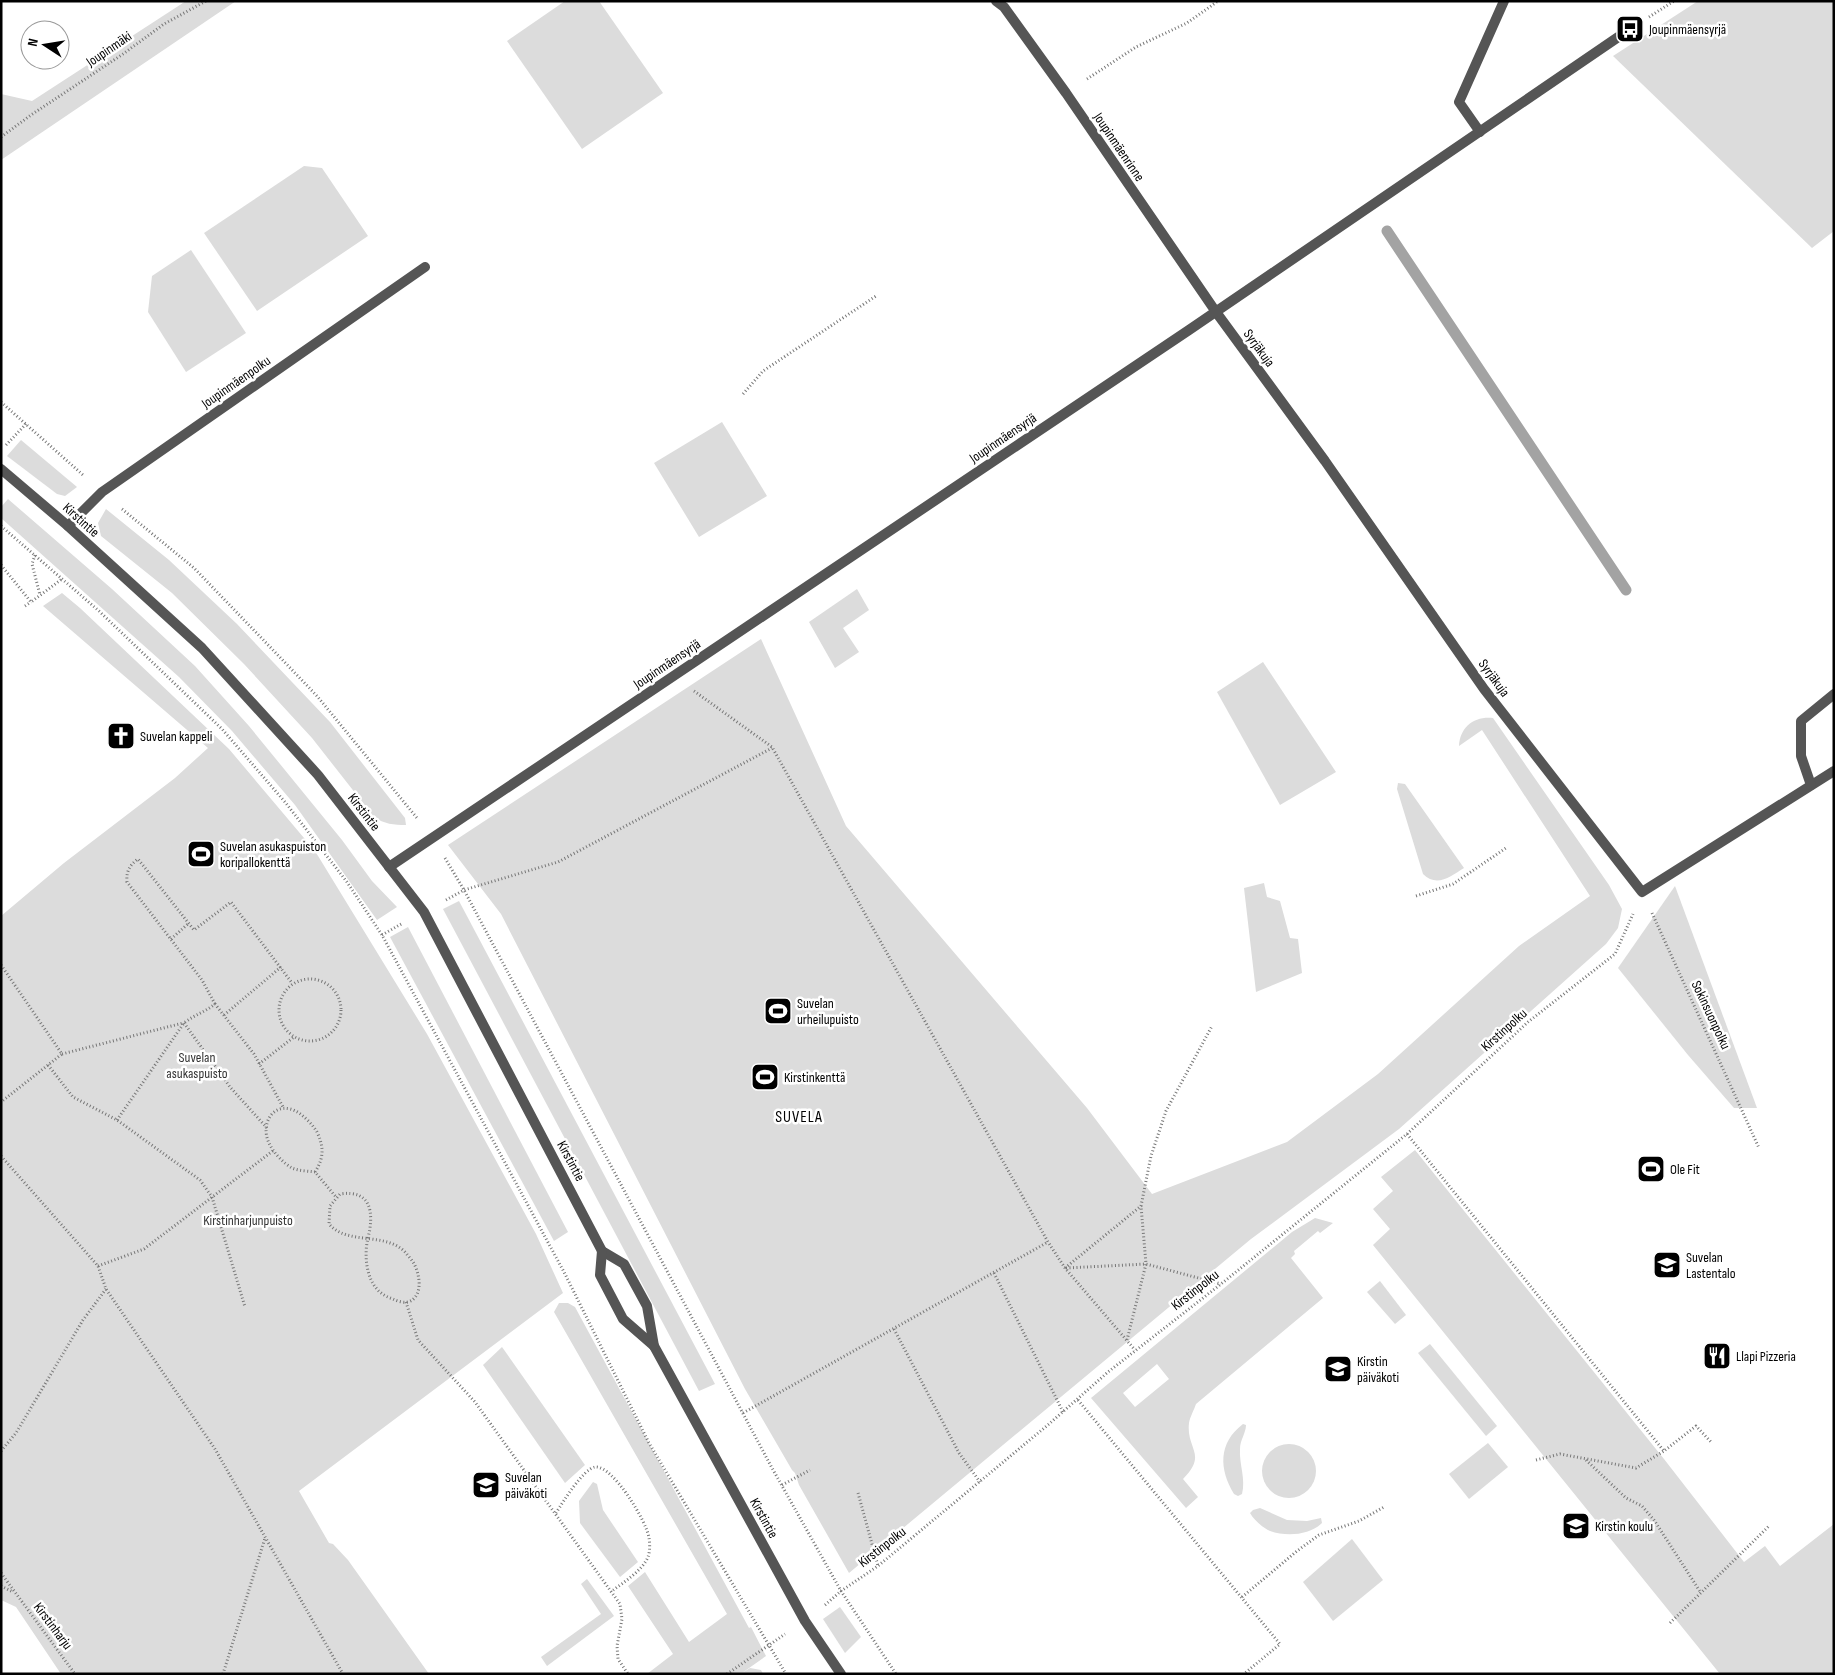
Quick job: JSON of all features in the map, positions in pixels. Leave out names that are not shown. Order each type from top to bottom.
[{"type":"street","name":"Joupinmäenrinne","points":[[996,1],[1004,7],[1066,93],[1216,312]]},
{"type":"street","points":[[1480,132],[1459,102],[1504,1]]},
{"type":"street","name":"Joupinmäensyrjä","points":[[389,867],[1216,312],[1630,29]]},
{"type":"street","name":"Joupinmäenpolku","points":[[68,526],[102,492],[425,267]]},
{"type":"street","name":"Syrjäkuja","points":[[1216,312],[1325,461],[1484,689],[1642,892]]},
{"type":"street","name":"Kirstintie","points":[[1,469],[68,526],[202,648],[318,776],[424,912],[602,1251],[624,1264],[647,1306],[654,1346],[805,1622],[841,1674]]},
{"type":"street","points":[[1811,785],[1800,756],[1801,720],[1834,694]]},
{"type":"street","points":[[1642,892],[1834,771]]},
{"type":"street","name":"Kirstintie","points":[[602,1251],[600,1275],[623,1319],[654,1346]]},
{"type":"path","name":"Joupinmäki","points":[[1,137],[164,24],[206,1]]},
{"type":"path","points":[[1066,93],[1136,47],[1186,23],[1218,1]]},
{"type":"path","points":[[743,394],[763,371],[876,296]]},
{"type":"path","points":[[1,450],[26,424]]},
{"type":"path","points":[[1,526],[99,611],[222,729],[285,802],[352,890],[382,935],[555,1255],[649,1442],[786,1674]]},
{"type":"path","points":[[35,555],[32,564],[40,595]]},
{"type":"path","points":[[1,565],[30,602]]},
{"type":"path","points":[[25,606],[62,579]]},
{"type":"path","points":[[674,676],[772,747],[1048,1242],[1066,1268],[1135,1350]]},
{"type":"path","points":[[464,890],[558,862],[772,747]]},
{"type":"path","points":[[1416,896],[1453,884],[1506,848]]},
{"type":"path","points":[[284,1107],[254,1054],[215,1004],[202,980],[127,882],[126,875],[132,864],[138,859],[194,930],[231,902],[292,983]]},
{"type":"path","name":"Kirstinpolku","points":[[727,1674],[768,1644],[805,1622],[841,1591],[878,1566],[1078,1400],[1108,1372],[1221,1284],[1407,1134],[1528,1022],[1615,954],[1642,892]]},
{"type":"path","name":"Sokinsuonpolku","points":[[1642,892],[1759,1148]]},
{"type":"path","points":[[170,939],[188,923]]},
{"type":"path","points":[[1,965],[62,1054]]},
{"type":"path","points":[[224,1015],[281,967]]},
{"type":"path","points":[[313,978],[327,984],[337,995],[340,1004],[341,1014],[337,1024],[332,1032],[324,1038],[313,1041],[294,1037],[280,1021],[279,1000],[285,990],[292,983],[302,979],[313,978]]},
{"type":"path","points":[[117,1120],[184,1023],[194,1015],[203,1013],[215,1004]]},
{"type":"path","points":[[1,1102],[62,1054],[184,1023]]},
{"type":"path","points":[[184,1023],[230,1087],[267,1128]]},
{"type":"path","points":[[1127,1341],[1146,1264],[1141,1206],[1151,1156],[1166,1111],[1212,1026]]},
{"type":"path","points":[[259,1064],[294,1037]]},
{"type":"path","points":[[48,1065],[73,1096],[117,1120],[200,1180],[212,1197],[245,1307]]},
{"type":"path","points":[[315,1172],[321,1163],[323,1154],[321,1141],[314,1127],[293,1108],[284,1107],[275,1110],[269,1117],[267,1128],[268,1142],[281,1159],[293,1168],[315,1172],[336,1197]]},
{"type":"path","points":[[1407,1134],[1664,1451]]},
{"type":"path","points":[[98,1266],[144,1249],[274,1150]]},
{"type":"path","points":[[1,1156],[98,1266],[106,1289],[215,1449],[343,1674]]},
{"type":"path","points":[[368,1238],[366,1261],[369,1274],[376,1289],[398,1301],[406,1302],[413,1299],[418,1291],[418,1274],[413,1261],[403,1250],[387,1242],[368,1238],[342,1234],[334,1230],[329,1224],[330,1206],[340,1194],[356,1194],[363,1198],[369,1206],[371,1224],[368,1238]]},
{"type":"path","points":[[1066,1268],[1141,1206]]},
{"type":"path","points":[[743,1413],[1048,1242]]},
{"type":"path","points":[[1066,1268],[1146,1264],[1221,1284]]},
{"type":"path","points":[[994,1273],[1063,1412]]},
{"type":"path","points":[[1,1451],[16,1433],[83,1320],[106,1289]]},
{"type":"path","points":[[406,1302],[418,1340],[475,1402],[620,1604],[622,1619],[616,1646],[618,1659],[628,1674]]},
{"type":"path","points":[[894,1330],[959,1453],[980,1482]]},
{"type":"path","points":[[1078,1400],[1280,1644],[1244,1674]]},
{"type":"path","points":[[1536,1460],[1560,1454],[1636,1468],[1664,1451],[1696,1426],[1712,1443]]},
{"type":"path","points":[[1586,1460],[1604,1475],[1626,1498],[1642,1506],[1654,1520],[1701,1593]]},
{"type":"path","points":[[556,1513],[585,1472],[595,1467],[604,1469],[614,1477],[639,1513],[649,1537],[649,1555],[643,1565],[612,1591]]},
{"type":"path","points":[[782,1485],[810,1470]]},
{"type":"path","points":[[858,1493],[878,1566]]},
{"type":"path","points":[[1242,1597],[1319,1535],[1359,1520],[1384,1507]]},
{"type":"path","points":[[1670,1623],[1769,1526]]},
{"type":"path","points":[[223,1674],[265,1538]]},
{"type":"path","name":"Kirstinharju","points":[[1,1573],[75,1674]]},
{"type":"path","name":"Kirstinharju","points":[[1,1586],[14,1592]]},
{"type":"green space","points":[[186,1],[236,1],[1,160],[1,94],[32,101]]},
{"type":"green space","points":[[565,1],[599,1],[663,93],[582,149],[507,41]]},
{"type":"green space","points":[[1698,1],[1834,1],[1834,231],[1812,248],[1613,56]]},
{"type":"green space","points":[[304,166],[322,168],[368,236],[257,311],[204,233]]},
{"type":"green space","points":[[191,250],[246,333],[186,372],[148,312],[152,276]]},
{"type":"green space","points":[[722,422],[767,496],[699,537],[654,463]]},
{"type":"green space","points":[[21,440],[77,487],[65,496],[57,494],[7,456]]},
{"type":"green space","points":[[8,499],[112,589],[195,666],[249,726],[342,840],[372,881],[397,907],[377,920],[295,805],[232,731],[179,677],[1,518],[1,507]]},
{"type":"green space","points":[[106,509],[169,560],[237,624],[330,722],[405,818],[406,825],[389,824],[374,817],[312,738],[244,664],[172,593],[101,536],[98,523]]},
{"type":"green space","points":[[857,589],[869,610],[843,628],[859,652],[835,668],[809,622]]},
{"type":"green space","name":"Kirstinharjunpuisto","points":[[62,593],[229,749],[315,851],[427,1034],[536,1234],[563,1293],[299,1491],[329,1543],[333,1544],[348,1560],[429,1674],[61,1674],[16,1607],[1,1600],[1,916],[64,863],[175,778],[208,748],[43,606]]},
{"type":"green space","name":"Suvelan urheilupuisto","points":[[761,639],[846,826],[1087,1108],[1152,1194],[1287,1142],[1378,1074],[1519,946],[1590,896],[1482,730],[1459,746],[1462,733],[1469,724],[1480,719],[1493,718],[1609,885],[1622,909],[1618,928],[1606,944],[1399,1129],[1251,1239],[849,1573],[799,1485],[795,1473],[745,1389],[501,914],[448,845]]},
{"type":"green space","points":[[1263,662],[1336,772],[1280,805],[1217,692]]},
{"type":"green space","points":[[1398,783],[1405,784],[1464,868],[1449,877],[1439,880],[1433,880],[1423,874],[1397,789]]},
{"type":"green space","points":[[1264,883],[1267,897],[1280,901],[1290,938],[1298,939],[1302,973],[1256,992],[1244,888]]},
{"type":"green space","points":[[1675,886],[1757,1108],[1734,1108],[1688,1055],[1618,968]]},
{"type":"green space","points":[[459,901],[715,1384],[699,1391],[443,909]]},
{"type":"green space","points":[[408,927],[568,1232],[554,1241],[390,937]]},
{"type":"green space","points":[[1415,1150],[1664,1459],[1744,1562],[1765,1546],[1780,1566],[1834,1524],[1834,1674],[1720,1674],[1373,1245],[1390,1229],[1373,1209],[1393,1191],[1381,1177]]},
{"type":"green space","points":[[1315,1218],[1333,1223],[1320,1233],[1318,1231],[1294,1251],[1295,1254],[1291,1258],[1323,1298],[1196,1404],[1189,1423],[1190,1439],[1195,1457],[1194,1463],[1183,1479],[1198,1497],[1186,1508],[1091,1398],[1292,1232]],"holes":[[[1157,1364],[1169,1379],[1135,1407],[1123,1393]]]},
{"type":"green space","points":[[1380,1281],[1406,1315],[1395,1324],[1367,1292]]},
{"type":"green space","points":[[559,1303],[568,1303],[575,1307],[766,1656],[742,1673],[750,1668],[761,1670],[763,1674],[647,1674],[673,1654],[628,1586],[645,1572],[689,1642],[727,1614],[554,1312]]},
{"type":"green space","points":[[1430,1344],[1497,1426],[1486,1436],[1418,1353]]},
{"type":"green space","points":[[502,1347],[585,1465],[565,1483],[483,1365]]},
{"type":"green space","points":[[1243,1424],[1246,1425],[1246,1428],[1240,1446],[1240,1455],[1243,1488],[1242,1494],[1238,1496],[1234,1494],[1229,1485],[1224,1466],[1224,1457],[1229,1439]]},
{"type":"green space","points":[[1488,1443],[1508,1467],[1469,1499],[1449,1474]]},
{"type":"green space","points":[[1284,1444],[1294,1444],[1304,1448],[1312,1456],[1316,1471],[1312,1486],[1304,1494],[1294,1498],[1284,1498],[1274,1494],[1266,1486],[1262,1476],[1262,1466],[1266,1456],[1274,1448]]},
{"type":"green space","points":[[593,1482],[597,1484],[603,1510],[638,1562],[620,1577],[580,1523],[579,1501]]},
{"type":"green space","points":[[1260,1508],[1287,1520],[1307,1521],[1321,1518],[1322,1523],[1311,1530],[1298,1534],[1277,1533],[1262,1526],[1250,1513]]},
{"type":"green space","points":[[1352,1539],[1383,1580],[1333,1621],[1303,1582]]},
{"type":"green space","points":[[587,1579],[614,1616],[547,1666],[541,1657],[601,1614],[581,1584]]},
{"type":"green space","points":[[840,1607],[861,1637],[845,1653],[823,1619]]},
{"type":"waterway","points":[[1387,231],[1626,590]]},
{"type":"place","name":"Joupinmäensyrjä","points":[[1630,29]]},
{"type":"place","name":"Suvelan kappeli","points":[[121,736]]},
{"type":"place","name":"Suvelan asukaspuiston koripallokenttä","points":[[201,854]]},
{"type":"place","name":"Suvelan urheilupuisto","points":[[778,1011]]},
{"type":"place","name":"Kirstinkenttä","points":[[765,1077]]},
{"type":"place","name":"Ole Fit","points":[[1651,1169]]},
{"type":"place","name":"Suvelan Lastentalo","points":[[1667,1265]]},
{"type":"place","name":"Llapi Pizzeria","points":[[1717,1356]]},
{"type":"place","name":"Kirstin päiväkoti","points":[[1338,1369]]},
{"type":"place","name":"Suvelan päiväkoti","points":[[486,1485]]},
{"type":"place","name":"Kirstin koulu","points":[[1576,1526]]},
{"type":"district","name":"SUVELA","points":[[799,1117]]},
{"type":"park label","name":"Suvelan asukaspuisto","points":[[197,1066]]}]
